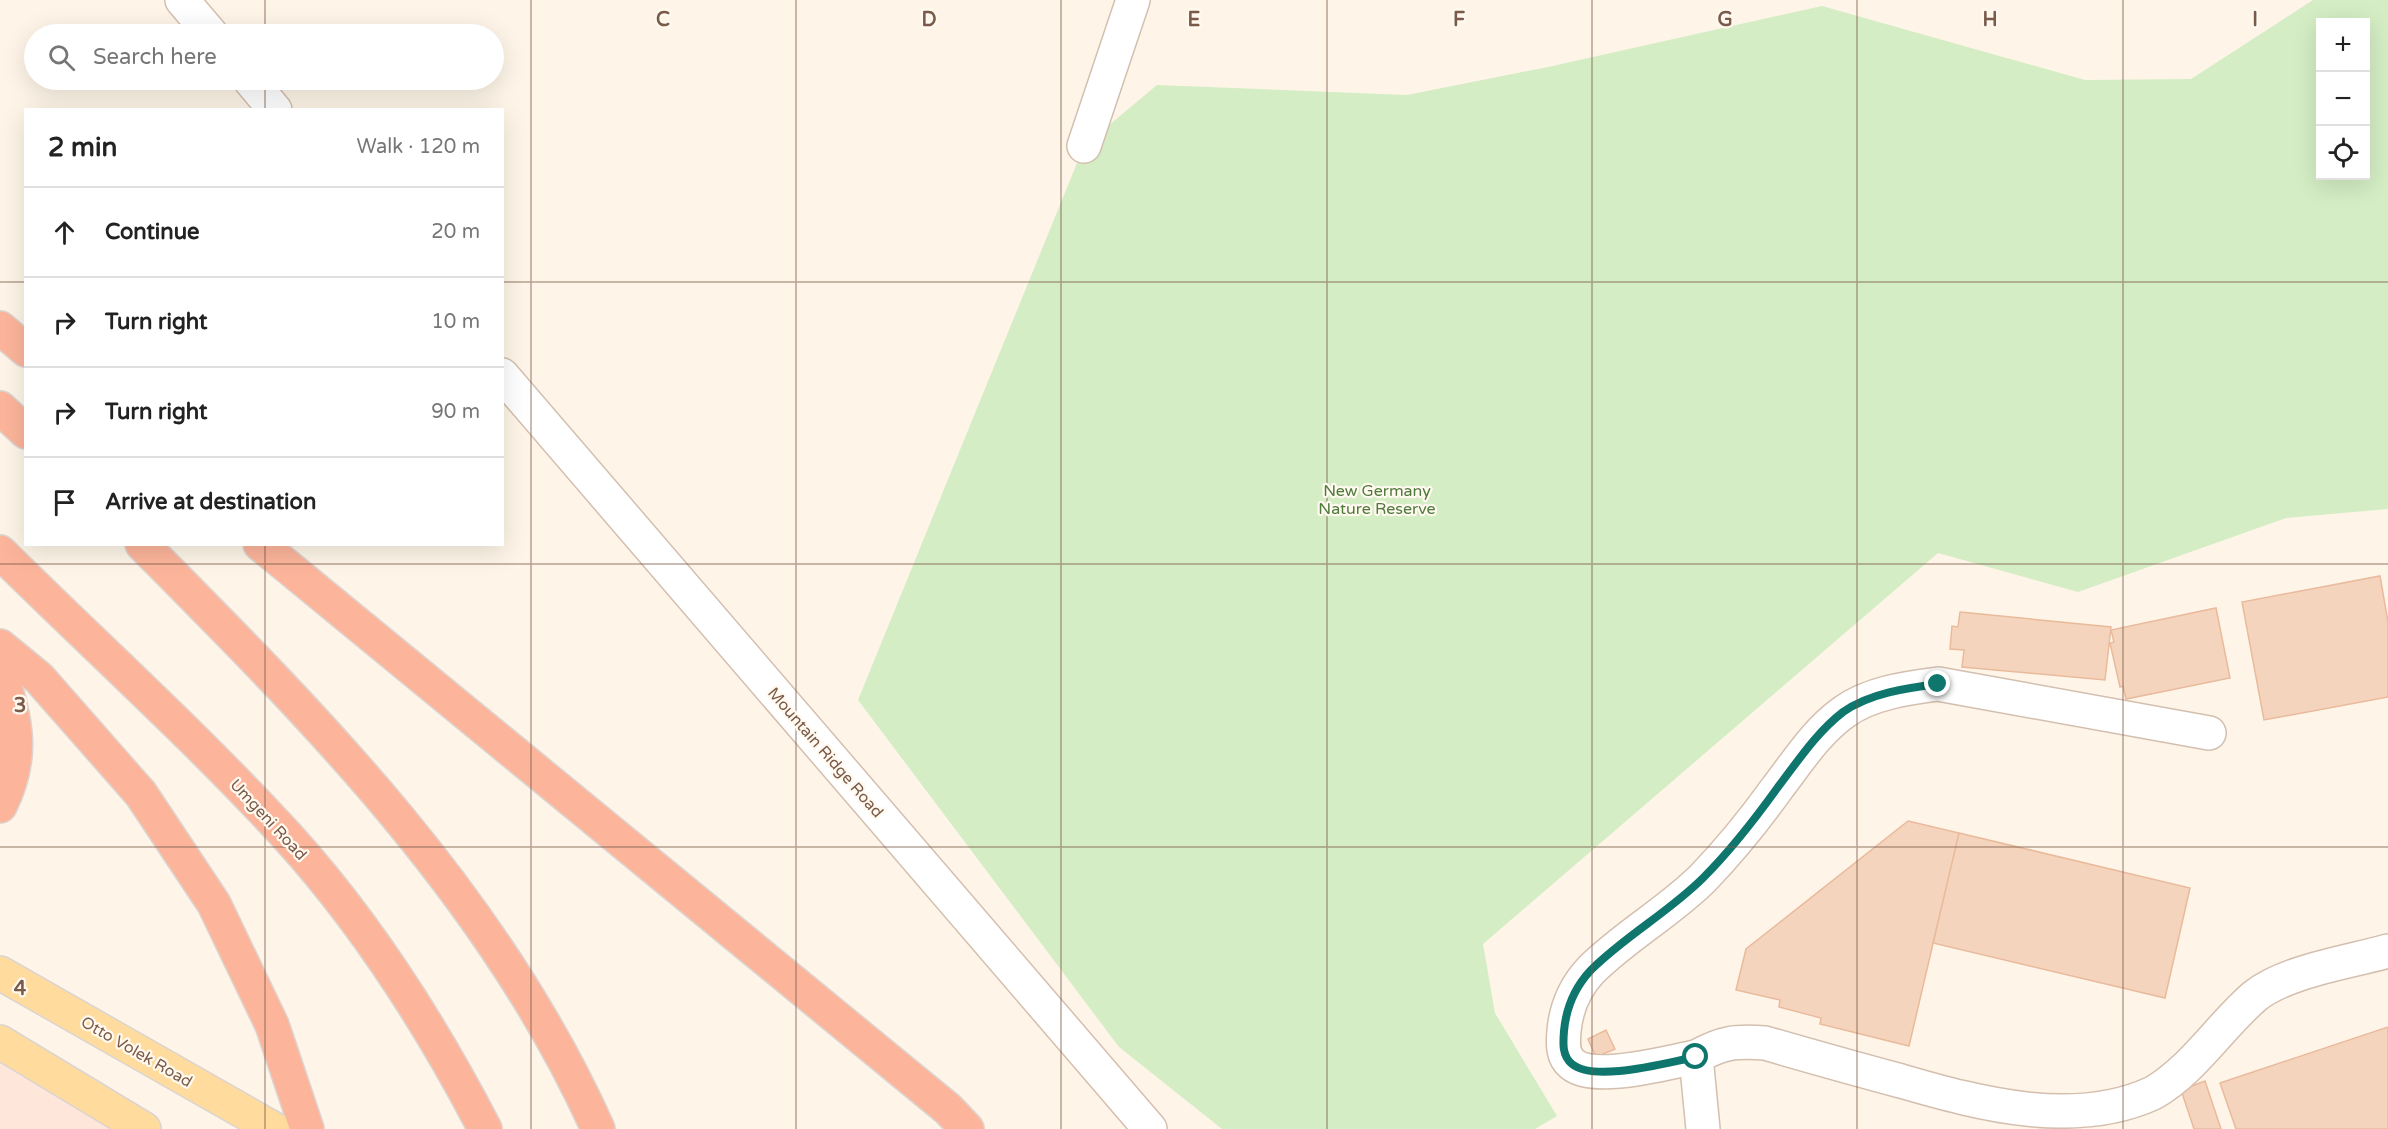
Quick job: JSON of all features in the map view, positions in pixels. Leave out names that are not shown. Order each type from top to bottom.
[{"type":"highway","points":[[0,328],[24,348]]},
{"type":"highway","points":[[0,408],[24,430]]},
{"type":"highway","points":[[144,546],[292,696],[373,785],[443,871],[495,944],[540,1016],[598,1129]]},
{"type":"highway","points":[[262,546],[948,1109],[967,1129]]},
{"type":"highway","name":"Umgeni Road","points":[[0,552],[178,724],[288,838],[363,929],[428,1028],[484,1129]]},
{"type":"highway","points":[[0,645],[39,678],[141,794],[214,904],[272,1025],[307,1129]]},
{"type":"highway","points":[[0,670],[15,717],[18,751],[0,806]]},
{"type":"main road","name":"Otto Volek Road","points":[[0,973],[274,1129]]},
{"type":"main road","points":[[0,1041],[144,1129]]},
{"type":"street","points":[[182,0],[202,24]]},
{"type":"street","points":[[1083,146],[1133,0]]},
{"type":"street","points":[[258,90],[273,108]]},
{"type":"street","name":"Mountain Ridge Road","points":[[504,377],[1150,1129]]},
{"type":"street","points":[[2209,733],[1938,684],[1900,689],[1869,699],[1845,711],[1816,737],[1743,835],[1702,879],[1590,971],[1574,993],[1564,1026],[1562,1048],[1571,1064],[1587,1072],[1611,1072],[1696,1057],[1718,1044],[1736,1041],[1765,1043],[2004,1111],[2061,1115],[2119,1109],[2153,1093],[2181,1071],[2256,995],[2289,979],[2388,951]]},
{"type":"street","points":[[1696,1057],[1702,1129]]},
{"type":"shaded area","points":[[0,1047],[136,1129],[0,1129]]},
{"type":"green space","name":"New Germany Nature Reserve","points":[[2313,0],[2388,0],[2388,509],[2286,518],[2078,592],[1938,553],[1483,944],[1495,1013],[1557,1116],[1535,1129],[1222,1129],[1119,1047],[858,700],[1084,146],[1157,85],[1407,95],[1548,67],[1822,6],[2085,80],[2191,79]]},
{"type":"building","points":[[2380,576],[2388,622],[2388,697],[2264,720],[2242,602]]},
{"type":"building","points":[[2216,608],[2230,678],[2126,699],[2123,686],[2120,687],[2110,643],[2114,642],[2111,630]]},
{"type":"building","points":[[1960,612],[2111,627],[2105,680],[1962,667],[1964,650],[1950,649],[1952,626],[1958,627]]},
{"type":"building","points":[[1908,821],[1959,833],[1909,1046],[1820,1024],[1821,1018],[1779,1007],[1780,1000],[1736,990],[1746,949]]},
{"type":"building","points":[[1959,833],[2190,888],[2165,998],[1933,943]]},
{"type":"building","points":[[2388,1027],[2388,1129],[2236,1129],[2220,1083]]},
{"type":"building","points":[[1606,1030],[1615,1049],[1596,1057],[1588,1039]]},
{"type":"building","points":[[2205,1081],[2221,1129],[2194,1129],[2181,1090]]},
{"type":"route","points":[[1696,1057],[1611,1072],[1587,1072],[1571,1064],[1562,1048],[1564,1026],[1574,993],[1590,971],[1610,953],[1662,914],[1702,879],[1743,835],[1816,737],[1845,711],[1869,699],[1900,689],[1938,684]]}]
